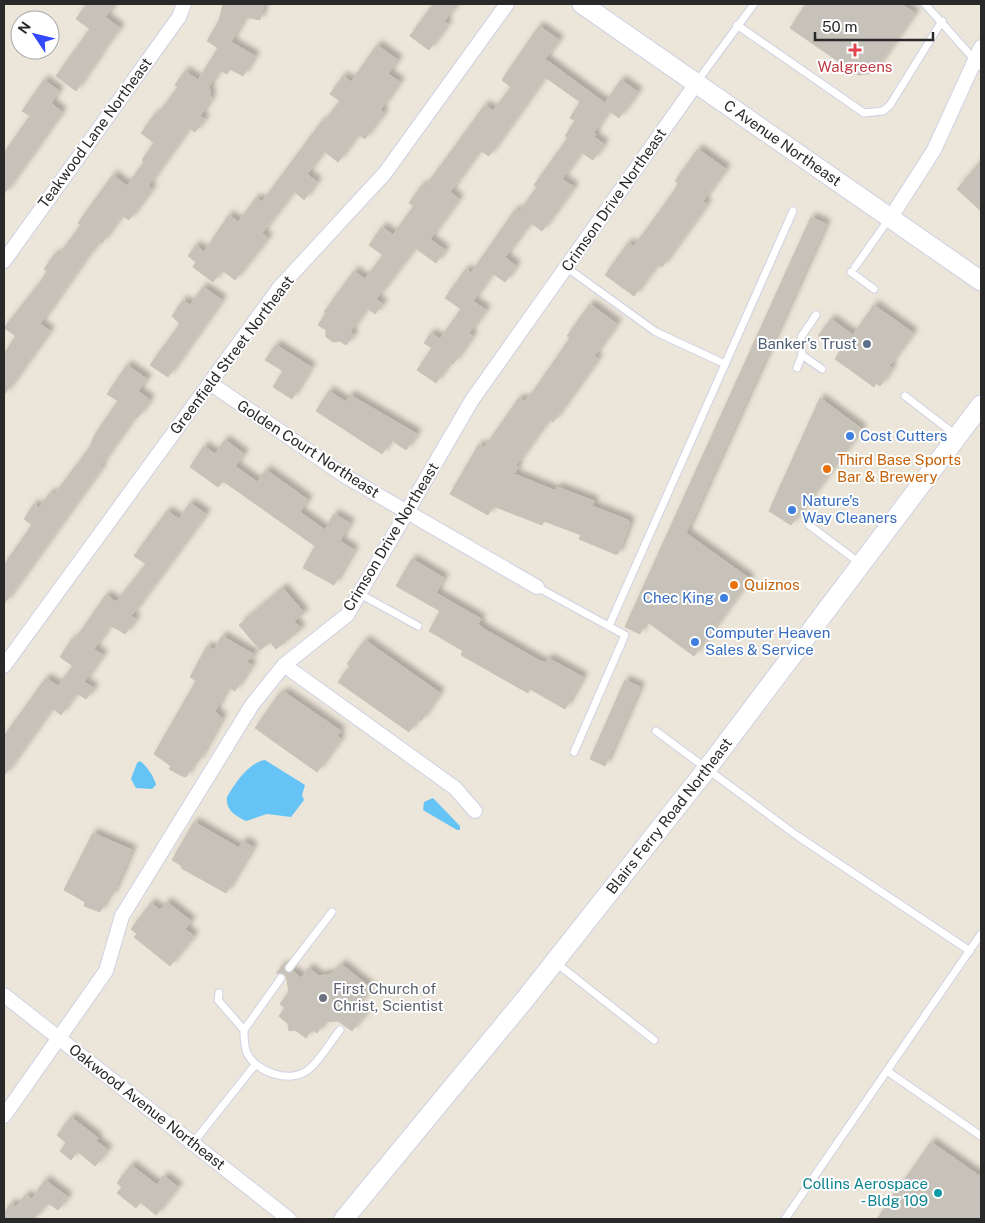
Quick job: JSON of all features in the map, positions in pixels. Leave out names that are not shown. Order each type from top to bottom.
[{"type":"main road","name":"C Avenue Northeast","points":[[582,4],[891,217],[981,282]]},
{"type":"main road","name":"Blairs Ferry Road Northeast","points":[[344,1219],[554,961],[706,770],[981,405]]},
{"type":"street","name":"Teakwood Lane Northeast","points":[[4,260],[178,18],[184,4]]},
{"type":"street","name":"Greenfield Street Northeast","points":[[4,666],[278,288],[385,173],[507,4]]},
{"type":"street","points":[[891,217],[934,150],[978,64],[981,47]]},
{"type":"street","name":"Crimson Drive Northeast","points":[[4,1116],[106,971],[122,916],[252,705],[284,665],[347,615],[472,400],[696,84]]},
{"type":"street","name":"Golden Court Northeast","points":[[210,384],[345,476],[537,587]]},
{"type":"street","points":[[284,665],[455,788],[475,811]]},
{"type":"street","name":"Oakwood Avenue Northeast","points":[[4,995],[290,1219]]},
{"type":"lane","points":[[696,84],[754,4]]},
{"type":"lane","points":[[926,4],[978,64]]},
{"type":"lane","points":[[738,25],[864,113],[883,111],[890,105],[942,21]]},
{"type":"lane","points":[[609,626],[793,211]]},
{"type":"lane","points":[[874,289],[853,270],[891,217]]},
{"type":"lane","points":[[566,267],[656,332],[725,364]]},
{"type":"lane","points":[[797,368],[802,355],[801,337],[816,315]]},
{"type":"lane","points":[[802,355],[822,369]]},
{"type":"lane","points":[[905,396],[958,436]]},
{"type":"lane","points":[[809,525],[862,564]]},
{"type":"lane","points":[[537,587],[625,635],[574,752]]},
{"type":"lane","points":[[360,594],[418,626]]},
{"type":"lane","points":[[656,731],[796,835],[970,951]]},
{"type":"lane","points":[[289,968],[332,912]]},
{"type":"lane","points":[[788,1218],[981,934]]},
{"type":"lane","points":[[554,961],[654,1040]]},
{"type":"lane","points":[[244,1030],[282,978]]},
{"type":"lane","points":[[219,993],[218,1000],[244,1030],[246,1052],[255,1065],[279,1076],[294,1076],[308,1070],[340,1030]]},
{"type":"lane","points":[[193,1143],[255,1065]]},
{"type":"lane","points":[[887,1071],[981,1136]]},
{"type":"water","points":[[265,760],[305,785],[302,795],[304,800],[291,817],[267,814],[246,821],[229,809],[227,797],[238,779],[248,769]]},
{"type":"water","points":[[140,761],[154,779],[156,785],[152,789],[136,788],[131,779],[137,763]]},
{"type":"water","points":[[433,798],[460,826],[460,830],[423,810],[424,802]]},
{"type":"building","points":[[87,4],[115,4],[105,17],[120,28],[76,91],[56,76],[90,29],[76,19]]},
{"type":"building","points":[[223,4],[264,4],[260,20],[245,17],[231,42],[255,56],[243,76],[230,69],[227,74],[220,70],[209,86],[211,99],[200,116],[205,119],[195,132],[189,128],[148,186],[152,189],[129,220],[122,215],[102,243],[100,241],[84,261],[40,324],[50,331],[4,395],[4,354],[16,336],[4,328],[42,280],[47,271],[44,269],[55,254],[58,256],[81,225],[78,223],[113,175],[127,186],[144,162],[142,160],[154,143],[141,133],[178,87],[175,85],[185,71],[198,80],[218,48],[207,41],[219,21]]},
{"type":"building","points":[[433,4],[457,4],[444,21],[448,24],[429,50],[410,36]]},
{"type":"building","name":"Walgreens","points":[[806,4],[901,4],[915,13],[873,73],[858,75],[790,28]]},
{"type":"building","points":[[539,26],[559,40],[545,59],[605,103],[621,80],[638,92],[619,118],[609,111],[594,132],[596,134],[594,137],[604,144],[593,160],[581,152],[562,179],[574,187],[542,231],[531,223],[505,257],[516,266],[505,282],[492,273],[473,301],[486,310],[469,333],[473,336],[453,364],[450,362],[436,383],[417,370],[432,348],[424,343],[431,333],[440,339],[461,309],[445,298],[466,269],[471,273],[515,210],[519,212],[537,187],[534,185],[568,138],[565,136],[575,121],[570,118],[580,102],[545,77],[489,156],[480,150],[450,192],[459,199],[430,239],[445,250],[436,263],[415,248],[376,299],[383,304],[375,314],[367,308],[350,332],[354,335],[346,345],[340,341],[333,342],[326,337],[326,330],[318,325],[326,313],[324,312],[354,271],[365,279],[383,255],[369,245],[382,227],[393,235],[414,206],[409,203],[422,185],[425,187],[485,105],[493,111],[511,87],[502,80]]},
{"type":"building","points":[[377,45],[398,60],[388,74],[400,82],[380,110],[384,113],[365,139],[358,134],[338,162],[324,151],[307,174],[317,182],[304,200],[294,191],[262,233],[268,238],[235,280],[222,270],[213,282],[193,267],[196,262],[188,256],[196,245],[204,252],[229,215],[238,222],[256,198],[262,202],[322,121],[324,122],[340,101],[330,94],[343,76],[351,82]]},
{"type":"building","points":[[44,80],[59,91],[51,103],[62,112],[4,194],[4,153],[30,116],[22,111]]},
{"type":"building","points":[[698,149],[726,169],[703,201],[707,204],[662,267],[658,264],[634,296],[605,275],[628,243],[633,246],[638,241],[675,190],[678,183],[675,181]]},
{"type":"building","points":[[981,161],[981,211],[957,189]]},
{"type":"building","points":[[811,217],[826,224],[686,533],[750,579],[694,656],[646,621],[640,634],[625,627]]},
{"type":"building","points":[[203,287],[222,300],[168,377],[150,365],[180,324],[172,316],[183,300],[190,305]]},
{"type":"building","points":[[590,304],[617,324],[594,356],[598,359],[553,422],[549,419],[516,465],[518,467],[514,474],[556,491],[557,487],[594,501],[592,506],[628,520],[630,522],[618,554],[579,539],[581,535],[544,521],[542,525],[493,506],[488,515],[450,494],[479,444],[484,448],[519,398],[524,401],[530,396],[570,338],[567,336]]},
{"type":"building","name":"Banker's Trust","points":[[874,305],[913,333],[889,366],[892,368],[880,386],[876,383],[874,387],[835,359],[840,351],[818,336],[831,319],[853,335]]},
{"type":"building","points":[[276,345],[311,367],[292,399],[273,387],[283,371],[265,360]]},
{"type":"building","points":[[127,365],[147,379],[138,391],[150,400],[138,417],[135,416],[100,466],[102,467],[4,604],[4,565],[32,525],[24,519],[34,504],[39,508],[50,493],[54,495],[90,447],[94,436],[118,401],[107,394]]},
{"type":"building","points":[[329,391],[346,402],[350,395],[417,434],[406,450],[391,440],[382,454],[316,411]]},
{"type":"building","points":[[820,398],[862,429],[791,525],[769,511]]},
{"type":"building","points":[[225,440],[244,454],[235,466],[257,482],[266,470],[286,484],[308,500],[300,512],[325,530],[334,514],[350,523],[340,541],[354,550],[334,585],[303,568],[315,546],[223,481],[218,487],[190,467],[204,446],[215,454]]},
{"type":"building","points":[[190,503],[206,514],[131,616],[136,619],[125,634],[110,625],[94,649],[103,655],[84,682],[94,688],[86,699],[76,693],[61,715],[52,708],[4,776],[4,736],[46,678],[58,686],[73,666],[60,657],[72,639],[74,641],[106,595],[116,602],[146,564],[134,556],[167,511],[179,519]]},
{"type":"building","points":[[412,559],[444,578],[436,593],[481,619],[478,624],[484,629],[538,660],[546,663],[548,658],[583,677],[565,709],[530,689],[528,693],[461,655],[463,651],[429,631],[440,611],[396,586]]},
{"type":"building","points":[[283,588],[304,613],[294,621],[301,629],[276,649],[270,642],[260,650],[239,625]]},
{"type":"building","points":[[222,636],[255,655],[246,662],[252,665],[235,691],[228,687],[215,711],[222,718],[198,762],[196,760],[186,777],[169,769],[171,766],[154,754],[196,681],[190,677],[207,646],[214,650]]},
{"type":"building","points":[[365,640],[440,693],[421,721],[418,719],[409,732],[338,682],[350,666],[347,664]]},
{"type":"building","points":[[625,680],[640,687],[605,766],[590,759]]},
{"type":"building","points":[[284,692],[341,731],[337,736],[341,739],[317,772],[255,728],[279,694],[281,696]]},
{"type":"building","points":[[194,822],[239,848],[243,841],[253,847],[226,893],[181,868],[182,866],[172,860]]},
{"type":"building","points":[[93,833],[132,850],[112,896],[109,895],[100,912],[84,906],[85,902],[64,890]]},
{"type":"building","points":[[167,902],[191,921],[185,929],[194,936],[170,966],[134,937],[137,934],[131,929],[151,903],[160,910]]},
{"type":"building","name":"First Church of Christ, Scientist","points":[[284,964],[285,972],[293,971],[301,978],[309,968],[319,976],[332,974],[341,964],[371,988],[357,1006],[366,1013],[352,1031],[338,1021],[325,1022],[317,1033],[312,1029],[306,1038],[295,1030],[289,1031],[288,1024],[279,1016],[285,1008],[280,1004],[289,992],[286,975],[276,973]]},
{"type":"building","points":[[71,1117],[98,1138],[96,1141],[108,1150],[95,1166],[77,1151],[71,1160],[60,1151],[66,1143],[57,1135]]},
{"type":"building","name":"Collins Aerospace - Bldg 109","points":[[931,1142],[981,1177],[981,1219],[877,1219]]},
{"type":"building","points":[[131,1165],[157,1185],[164,1176],[178,1187],[156,1215],[140,1202],[136,1208],[117,1193],[122,1187],[117,1183]]},
{"type":"building","points":[[45,1180],[68,1197],[58,1210],[48,1203],[33,1219],[4,1219],[4,1213],[11,1203],[16,1207],[26,1195],[32,1199]]},
{"type":"place","name":"Walgreens","points":[[855,50]]},
{"type":"place","name":"Banker's Trust","points":[[867,344]]},
{"type":"place","name":"Cost Cutters","points":[[850,436]]},
{"type":"place","name":"Third Base Sports Bar & Brewery","points":[[827,469]]},
{"type":"place","name":"Nature's Way Cleaners","points":[[792,510]]},
{"type":"place","name":"Quiznos","points":[[734,585]]},
{"type":"place","name":"Chec King","points":[[724,598]]},
{"type":"place","name":"Computer Heaven Sales & Service","points":[[695,642]]},
{"type":"place","name":"First Church of Christ, Scientist","points":[[323,998]]},
{"type":"place","name":"Collins Aerospace - Bldg 109","points":[[938,1193]]}]
